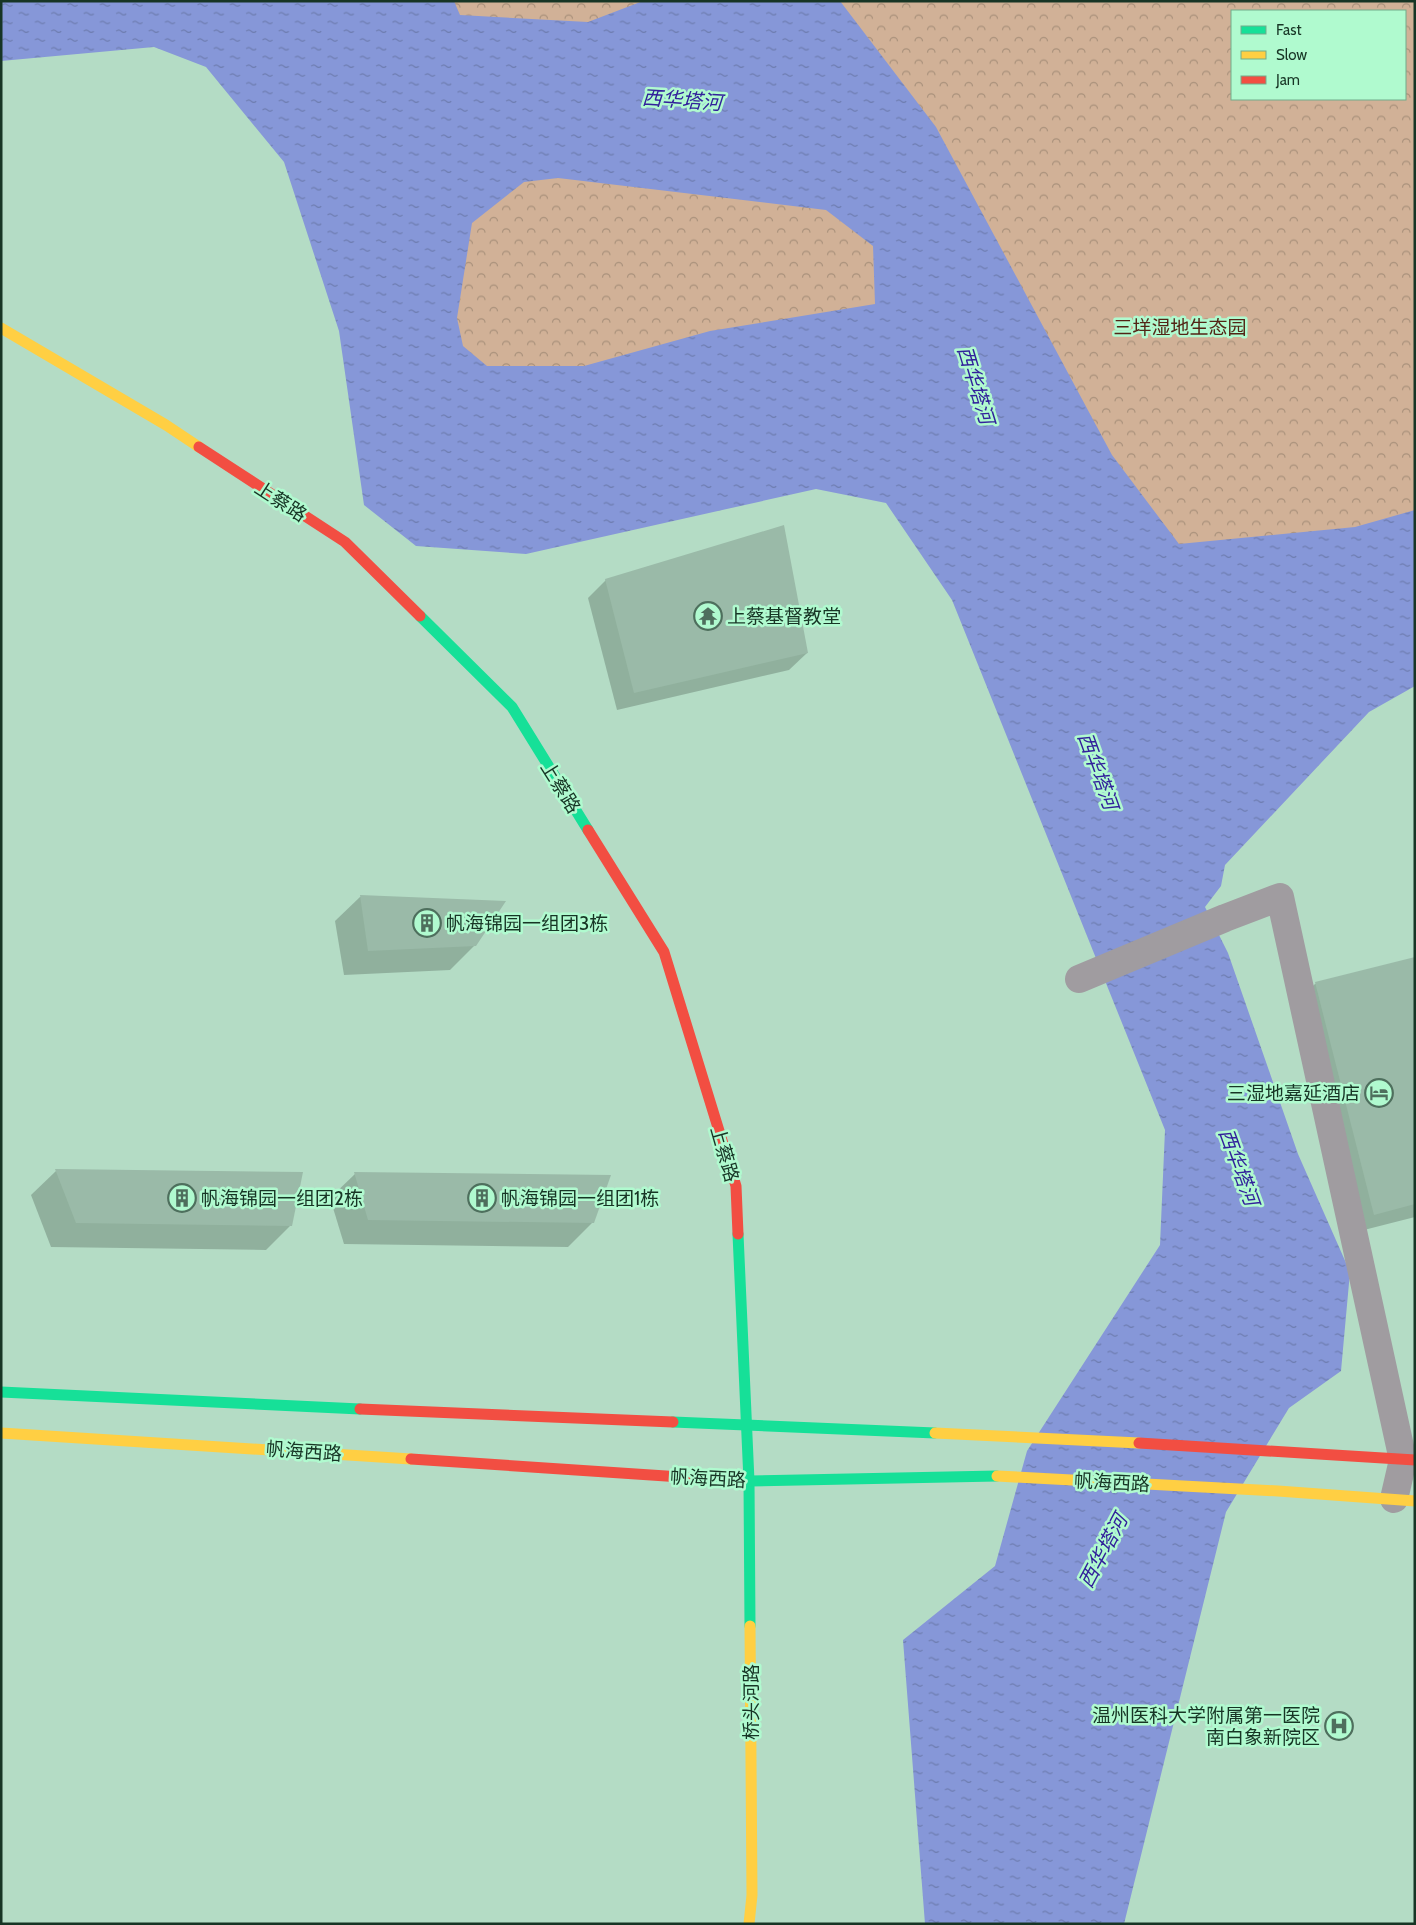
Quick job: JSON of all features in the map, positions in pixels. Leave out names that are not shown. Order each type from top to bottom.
[{"type":"main road","name":"上蔡路","points":[[1,328],[166,425],[344,542],[512,707],[664,952],[736,1186],[749,1481]]},
{"type":"main road","points":[[1,1392],[997,1435],[1280,1450],[1409,1460]]},
{"type":"main road","name":"帆海西路","points":[[1,1433],[749,1481],[995,1476],[1278,1491],[1404,1500]]},
{"type":"main road","name":"桥头河路","points":[[749,1481],[752,1886],[749,1924]]},
{"type":"street","points":[[1079,979],[1280,897],[1409,1460],[1404,1500]]},
{"type":"green space","name":"三垟湿地生态园","points":[[248,1],[1415,1],[1415,634],[1227,695],[949,434],[465,440]]},
{"type":"water","name":"西华塔河","points":[[1,1],[454,1],[460,15],[588,22],[643,1],[840,1],[936,127],[1112,455],[1179,544],[1355,527],[1415,510],[1415,686],[1369,712],[1225,865],[1221,886],[1205,907],[1228,953],[1298,1154],[1350,1272],[1341,1371],[1289,1408],[1226,1512],[1124,1924],[925,1924],[903,1640],[995,1566],[1027,1451],[1160,1245],[1165,1130],[952,600],[886,503],[816,489],[526,554],[416,546],[364,505],[339,331],[284,162],[206,67],[154,47],[1,61]],"holes":[[[558,178],[826,210],[873,246],[875,304],[710,331],[584,366],[487,366],[463,346],[457,318],[472,223],[524,182]]]},
{"type":"building","name":"上蔡基督教堂","points":[[784,525],[808,653],[634,693],[605,579]]},
{"type":"building","name":"帆海锦园一组团3栋","points":[[360,895],[506,901],[476,946],[368,951]]},
{"type":"building","name":"三湿地嘉延酒店","points":[[1415,957],[1415,1204],[1374,1215],[1315,982]]},
{"type":"building","name":"帆海锦园一组团2栋","points":[[55,1169],[303,1172],[292,1226],[76,1223]]},
{"type":"building","name":"帆海锦园一组团1栋","points":[[354,1172],[611,1175],[594,1223],[368,1220]]},
{"type":"traffic: fast","points":[[420,616],[512,707],[588,830]]},
{"type":"traffic: fast","points":[[738,1234],[749,1481],[750,1626]]},
{"type":"traffic: fast","points":[[1,1392],[360,1409]]},
{"type":"traffic: fast","points":[[673,1422],[935,1433]]},
{"type":"traffic: fast","points":[[711,1479],[749,1481],[997,1476]]},
{"type":"traffic: slow","points":[[1,328],[166,425],[199,447]]},
{"type":"traffic: slow","points":[[1,1433],[411,1459]]},
{"type":"traffic: slow","points":[[935,1433],[1139,1443]]},
{"type":"traffic: slow","points":[[997,1476],[1278,1491],[1415,1501]]},
{"type":"traffic: slow","points":[[749,1924],[752,1895],[750,1626]]},
{"type":"traffic: jam","points":[[199,447],[345,542],[420,616]]},
{"type":"traffic: jam","points":[[588,830],[664,952],[736,1186],[738,1234]]},
{"type":"traffic: jam","points":[[360,1409],[673,1422]]},
{"type":"traffic: jam","points":[[1139,1443],[1415,1460]]},
{"type":"traffic: jam","points":[[411,1459],[711,1479]]},
{"type":"place","name":"上蔡基督教堂","points":[[708,616]]},
{"type":"place","name":"帆海锦园一组团3栋","points":[[427,923]]},
{"type":"place","name":"三湿地嘉延酒店","points":[[1379,1093]]},
{"type":"place","name":"帆海锦园一组团2栋","points":[[182,1198]]},
{"type":"place","name":"帆海锦园一组团1栋","points":[[482,1198]]},
{"type":"place","name":"温州医科大学附属第一医院 南白象新院区","points":[[1339,1726]]}]
